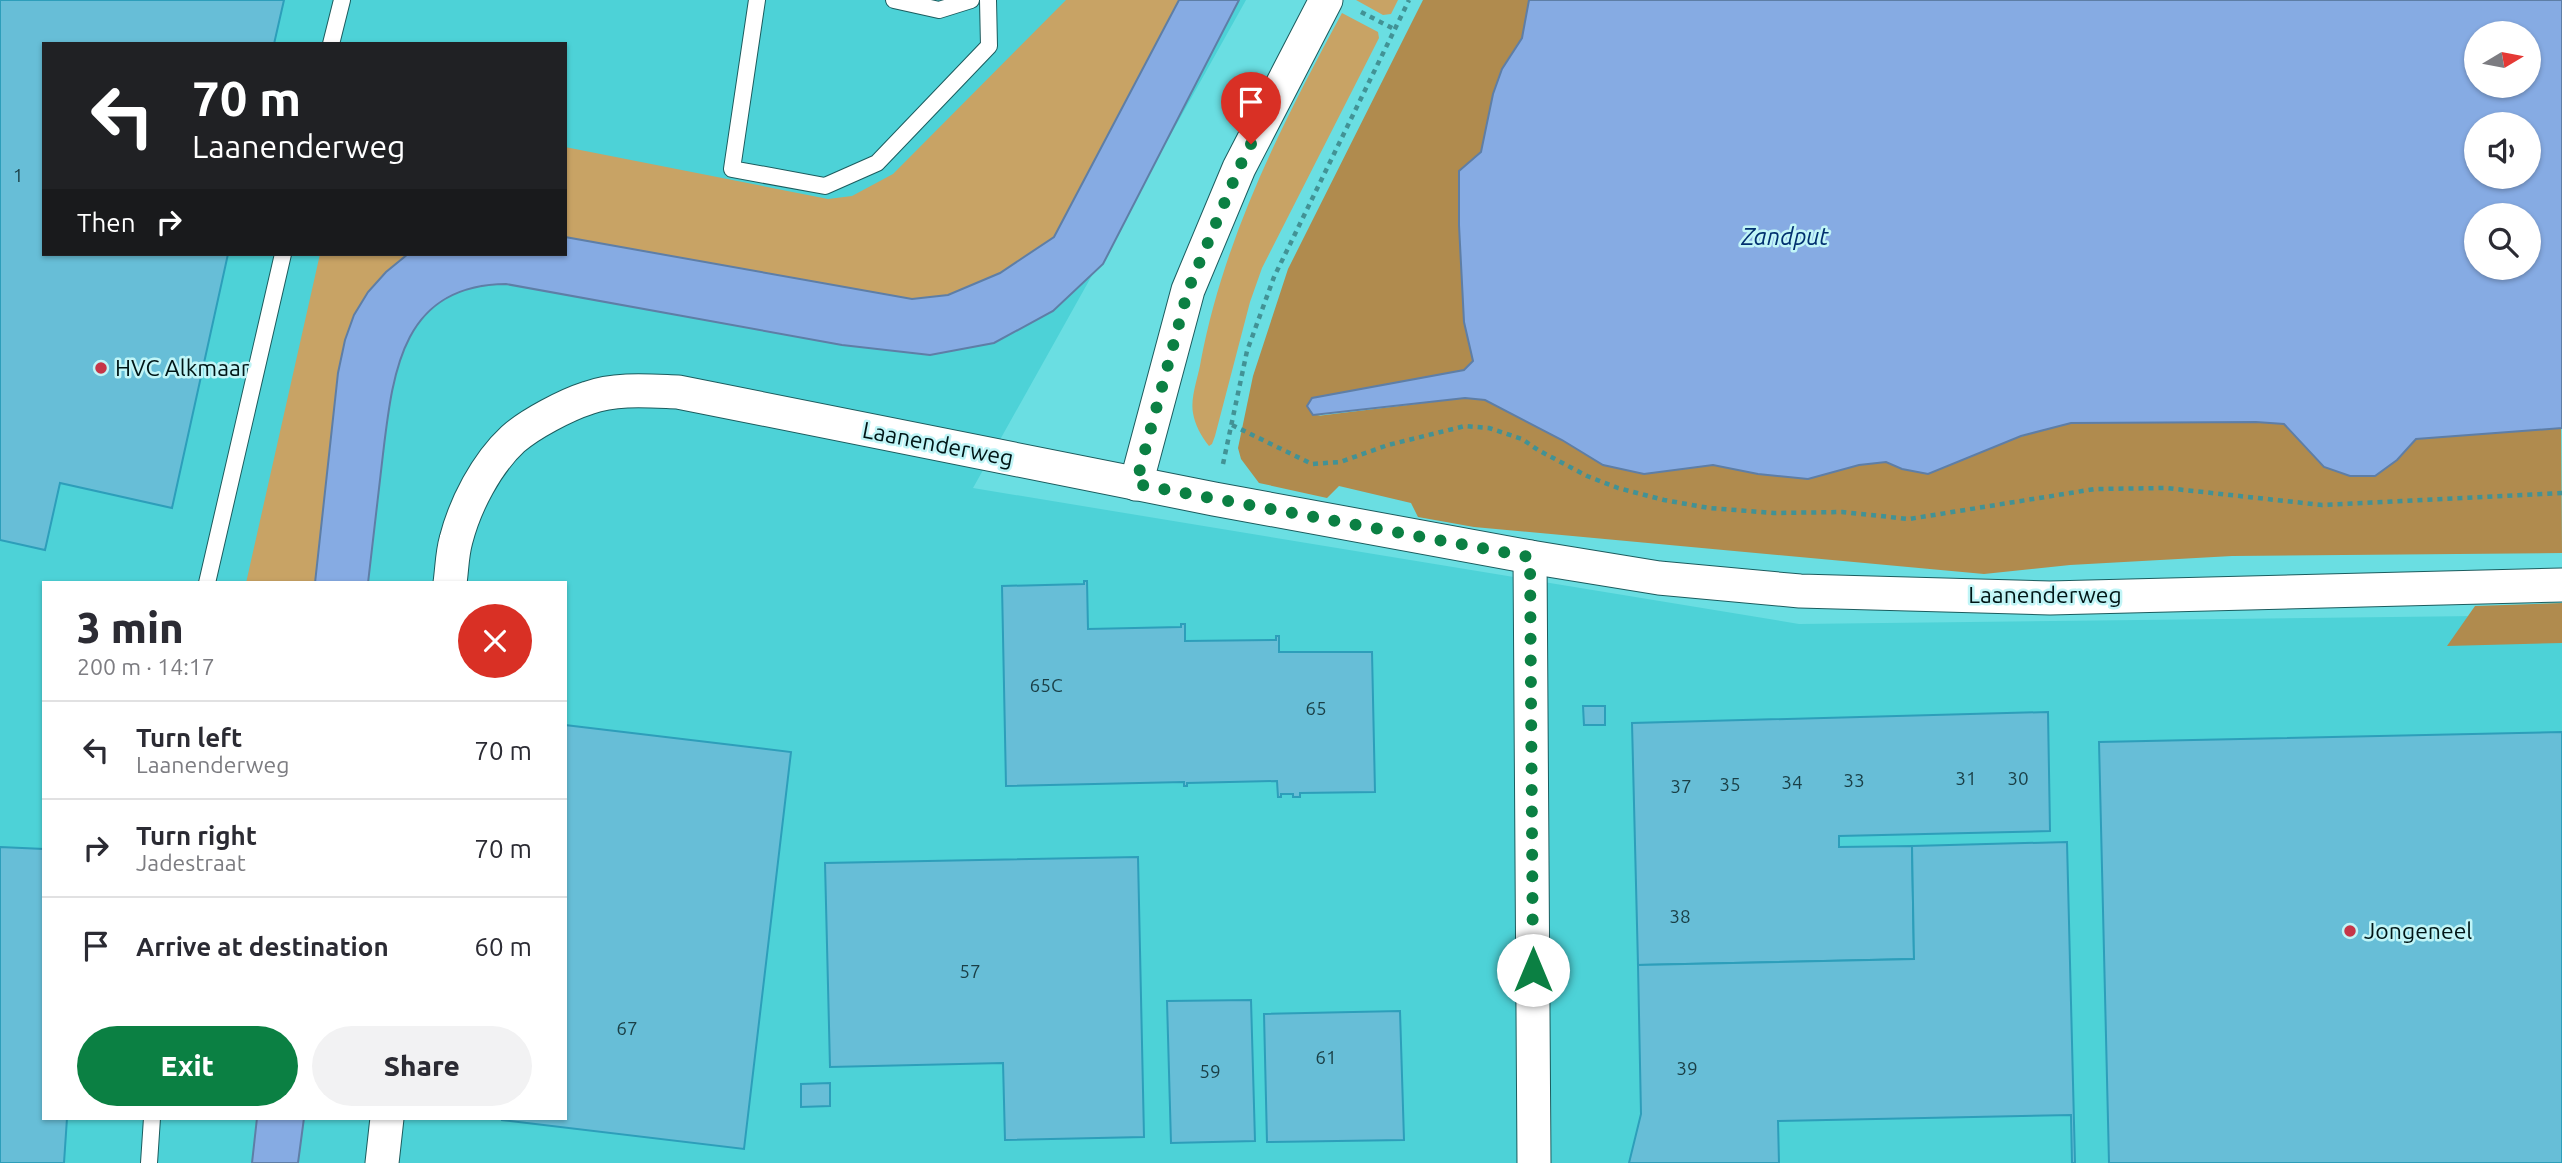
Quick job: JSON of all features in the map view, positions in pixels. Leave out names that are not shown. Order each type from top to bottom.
[{"type":"street","points":[[1136,484],[1188,290],[1239,168],[1326,0]]},
{"type":"street","name":"Laanenderweg","points":[[450,581],[455,541],[473,495],[492,464],[514,438],[550,416],[589,398],[632,391],[678,392],[1214,499],[1659,578],[1800,591],[2050,598],[2562,585]]},
{"type":"street","points":[[1530,557],[1534,1163]]},
{"type":"street","points":[[382,1163],[387,1120]]},
{"type":"lane","points":[[331,42],[341,0]]},
{"type":"lane","points":[[757,0],[732,169],[825,186],[877,163],[989,46],[988,0]]},
{"type":"lane","points":[[894,0],[939,10],[971,0]]},
{"type":"lane","points":[[207,581],[283,256]]},
{"type":"lane","points":[[149,1163],[152,1120]]},
{"type":"path","points":[[1214,499],[1247,351],[1273,277],[1409,0]]},
{"type":"path","points":[[1360,12],[1394,29]]},
{"type":"path","points":[[1232,425],[1312,464],[1340,462],[1388,445],[1465,426],[1489,428],[1522,439],[1538,450],[1618,488],[1709,508],[1774,513],[1842,512],[1909,519],[2095,489],[2166,488],[2322,505],[2562,493]]},
{"type":"shaded area","points":[[0,0],[1246,0],[973,488],[1799,624],[2562,615],[2562,1163],[0,1163]]},
{"type":"shaded area","points":[[1066,0],[1179,0],[1054,237],[1000,273],[948,295],[912,299],[567,237],[567,147],[828,199],[852,196],[893,174]]},
{"type":"shaded area","points":[[1356,0],[1398,0],[1391,14],[1383,15]]},
{"type":"shaded area","points":[[1423,0],[1529,0],[1522,38],[1502,69],[1493,94],[1481,152],[1459,171],[1473,361],[1464,370],[1317,416],[1465,398],[1485,400],[1562,440],[1603,465],[1644,474],[1713,465],[1758,474],[1808,479],[1859,465],[1886,462],[1902,469],[2071,423],[2284,424],[2324,467],[2350,476],[2375,476],[2397,460],[2416,439],[2561,428],[2562,553],[2232,556],[2070,565],[1984,574],[1474,527],[1418,517],[1411,503],[1339,486],[1327,498],[1259,483],[1241,459],[1238,448],[1253,376],[1288,269]]},
{"type":"shaded area","points":[[1342,13],[1378,32],[1379,38],[1262,268],[1250,302],[1215,436],[1209,446],[1195,422],[1193,400],[1211,314],[1240,225],[1258,181],[1298,96]]},
{"type":"shaded area","points":[[320,256],[406,256],[386,272],[338,373],[315,581],[246,581]]},
{"type":"shaded area","points":[[2562,603],[2562,643],[2447,646],[2475,606]]},
{"type":"water","points":[[1179,0],[1239,0],[1103,264],[1053,311],[994,343],[930,355],[842,345],[506,284],[471,288],[444,299],[424,316],[409,338],[399,364],[387,423],[368,581],[315,581],[338,373],[345,340],[354,315],[368,292],[406,256],[567,256],[567,237],[912,299],[948,295],[1000,273],[1054,237]]},
{"type":"water","name":"Zandput","points":[[1529,0],[2562,0],[2562,428],[2416,439],[2397,460],[2375,476],[2350,476],[2324,467],[2284,424],[2071,423],[2021,436],[1928,474],[1902,469],[1886,462],[1859,465],[1808,479],[1758,474],[1713,465],[1644,474],[1603,465],[1562,440],[1485,400],[1465,398],[1313,415],[1307,406],[1312,398],[1464,370],[1473,361],[1464,322],[1459,171],[1481,152],[1493,94],[1502,69],[1522,38]]},
{"type":"water","points":[[257,1120],[304,1120],[298,1163],[252,1163]]},
{"type":"building","name":"HVC Alkmaar","points":[[0,0],[284,0],[274,42],[42,42],[42,256],[228,256],[172,508],[60,483],[45,550],[0,540]]},
{"type":"building","points":[[1084,581],[1087,581],[1088,629],[1181,627],[1181,624],[1185,624],[1185,641],[1276,640],[1276,636],[1279,636],[1279,652],[1372,652],[1375,792],[1300,793],[1300,797],[1281,794],[1281,797],[1278,797],[1277,781],[1187,783],[1187,786],[1184,786],[1184,782],[1006,786],[1002,586],[1084,584]]},
{"type":"building","points":[[1583,706],[1605,706],[1605,725],[1584,725]]},
{"type":"building","points":[[2048,712],[2050,831],[1839,836],[1839,847],[1912,846],[1914,959],[1638,965],[1632,723]]},
{"type":"building","points":[[567,725],[791,752],[744,1149],[502,1120],[567,1120]]},
{"type":"building","points":[[2562,732],[2562,1163],[2109,1163],[2099,742]]},
{"type":"building","points":[[2067,842],[2075,1163],[2072,1163],[2071,1115],[1778,1121],[1779,1163],[1629,1163],[1641,1114],[1638,965],[1914,959],[1912,846]]},
{"type":"building","points":[[0,847],[42,849],[42,1120],[67,1120],[64,1163],[0,1163]]},
{"type":"building","points":[[1138,857],[1144,1137],[1005,1140],[1003,1063],[830,1067],[825,863]]},
{"type":"building","points":[[1251,1000],[1255,1141],[1171,1143],[1167,1001]]},
{"type":"building","points":[[1400,1011],[1404,1140],[1267,1142],[1264,1014]]},
{"type":"building","points":[[830,1083],[830,1106],[801,1107],[801,1084]]},
{"type":"place","name":"HVC Alkmaar","points":[[101,368]]},
{"type":"place","name":"Jongeneel","points":[[2350,931]]},
{"type":"route","points":[[1251,144],[1188,290],[1136,484],[1530,557],[1533,970]]}]
